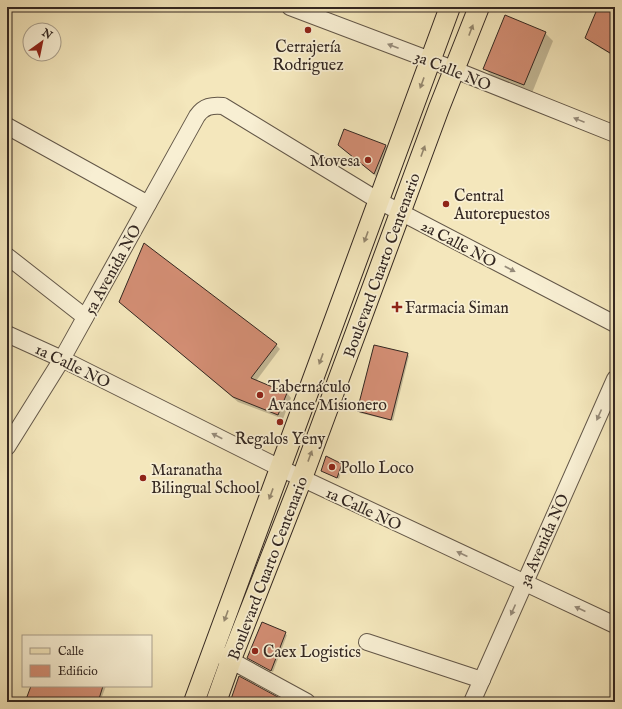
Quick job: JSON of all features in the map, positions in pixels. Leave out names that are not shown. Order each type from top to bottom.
[{"type":"main road","name":"Boulevard Cuarto Centenario","points":[[194,702],[450,7]]},
{"type":"main road","name":"Boulevard Cuarto Centenario","points":[[216,702],[302,478],[439,108],[455,71],[479,7]]},
{"type":"street","name":"3a Calle NO","points":[[290,7],[430,60],[615,134]]},
{"type":"street","name":"5a Avenida NO","points":[[7,447],[62,359],[197,116],[202,109],[208,106],[224,106]]},
{"type":"street","name":"2a Calle NO","points":[[224,106],[379,201],[615,324]]},
{"type":"street","points":[[7,126],[148,204]]},
{"type":"street","points":[[7,256],[85,317]]},
{"type":"street","name":"1a Calle NO","points":[[7,334],[62,359],[280,468],[615,625]]},
{"type":"street","name":"3a Avenida NO","points":[[472,702],[615,379]]},
{"type":"street","points":[[367,642],[482,680]]},
{"type":"street","points":[[213,651],[307,702]]},
{"type":"building","points":[[598,7],[615,7],[615,56],[585,38]]},
{"type":"building","points":[[505,15],[546,32],[524,85],[483,69]]},
{"type":"building","name":"Movesa","points":[[344,129],[386,145],[374,174],[338,145]]},
{"type":"building","points":[[144,243],[277,344],[251,378],[287,393],[278,415],[233,397],[119,302]]},
{"type":"building","points":[[374,345],[408,353],[391,420],[357,411]]},
{"type":"building","name":"Pollo Loco","points":[[326,456],[342,464],[337,478],[321,471]]},
{"type":"building","points":[[262,622],[286,632],[271,671],[247,658]]},
{"type":"building","points":[[239,676],[287,702],[230,702]]},
{"type":"building","points":[[31,687],[103,687],[98,702],[25,702]]},
{"type":"place","name":"Cerrajería Rodriguez","points":[[308,30]]},
{"type":"place","name":"Movesa","points":[[368,160]]},
{"type":"place","name":"Central Autorepuestos","points":[[446,204]]},
{"type":"place","name":"Farmacia Siman","points":[[397,307]]},
{"type":"place","name":"Tabernáculo Avance Misionero","points":[[260,395]]},
{"type":"place","name":"Regalos Yeny","points":[[280,422]]},
{"type":"place","name":"Pollo Loco","points":[[332,467]]},
{"type":"place","name":"Maranatha Bilingual School","points":[[143,478]]},
{"type":"place","name":"Caex Logistics","points":[[255,651]]}]
